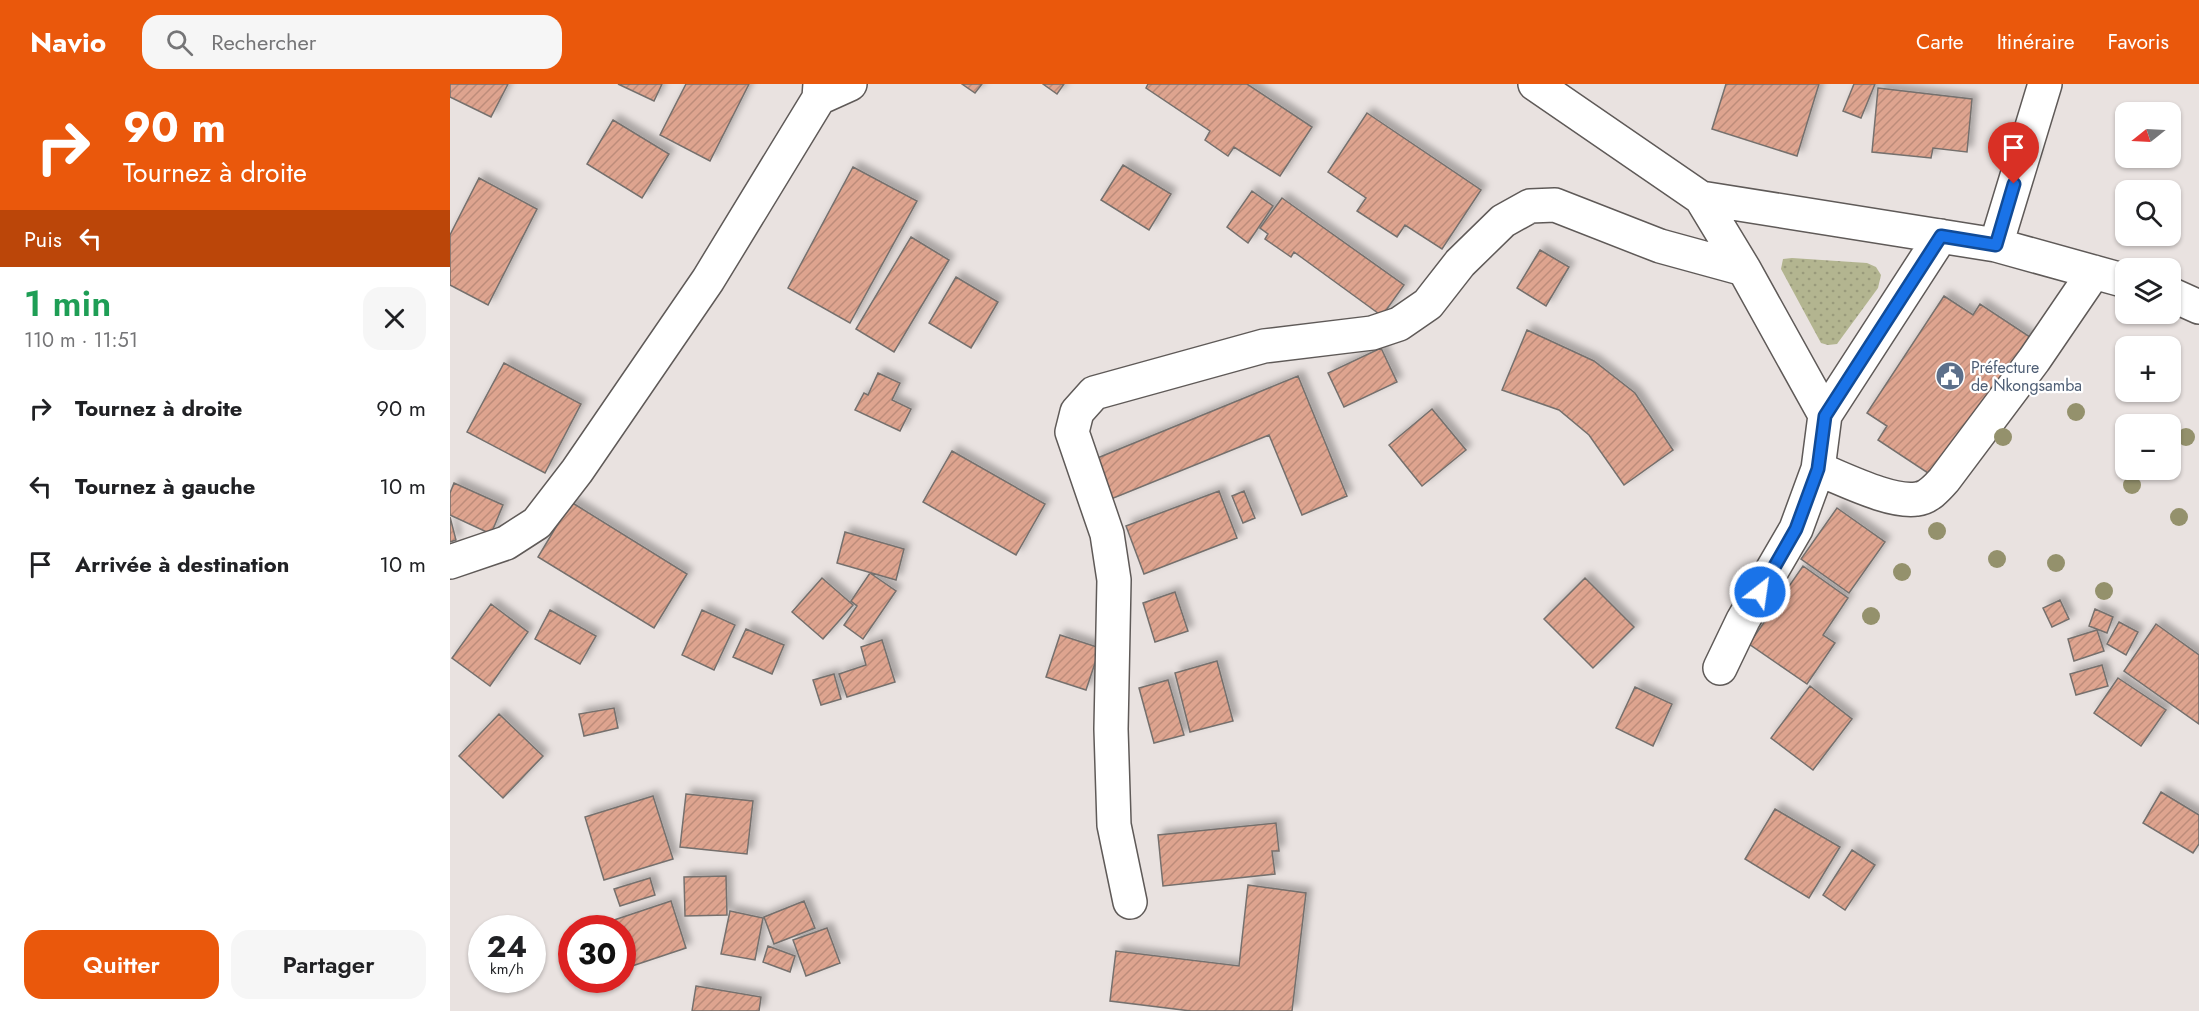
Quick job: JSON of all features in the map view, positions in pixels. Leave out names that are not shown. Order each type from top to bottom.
[{"type":"street","points":[[450,562],[506,543],[537,523],[577,471],[708,280],[819,91],[850,84]]},
{"type":"street","points":[[1535,84],[1701,198],[1744,269],[1825,416]]},
{"type":"street","points":[[1996,245],[2045,84]]},
{"type":"street","points":[[1701,198],[1996,245],[2115,278]]},
{"type":"street","points":[[1130,902],[1114,825],[1111,729],[1114,580],[1107,534],[1072,432],[1077,412],[1094,393],[1264,346],[1372,333],[1400,324],[1428,304],[1460,263],[1503,221],[1530,206],[1555,205],[1660,246],[1744,269]]},
{"type":"street","points":[[1720,668],[1743,620],[1796,529],[1818,469],[1825,416],[1941,236]]},
{"type":"street","points":[[1818,469],[1887,496],[1918,500],[1932,492],[1944,480],[2034,360],[2094,272]]},
{"type":"street","points":[[2181,299],[2199,307]]},
{"type":"green space","points":[[1783,259],[1867,263],[1876,267],[1881,275],[1878,288],[1837,344],[1821,343],[1781,269]]},
{"type":"building","points":[[450,84],[508,84],[491,117],[450,97]]},
{"type":"building","points":[[618,84],[662,84],[654,101]]},
{"type":"building","points":[[686,84],[749,84],[710,161],[660,135]]},
{"type":"building","points":[[962,84],[982,84],[975,93]]},
{"type":"building","points":[[1043,84],[1064,84],[1057,94]]},
{"type":"building","points":[[1148,84],[1247,84],[1312,127],[1280,176],[1234,147],[1228,156],[1205,140],[1210,131],[1146,88]]},
{"type":"building","points":[[1726,84],[1819,84],[1797,156],[1712,129]]},
{"type":"building","points":[[1854,84],[1875,84],[1861,118],[1843,111]]},
{"type":"building","points":[[1878,88],[1972,99],[1967,152],[1933,148],[1931,158],[1872,152]]},
{"type":"building","points":[[1367,113],[1481,190],[1442,249],[1405,225],[1397,237],[1357,211],[1366,198],[1328,172]]},
{"type":"building","points":[[613,120],[669,154],[642,198],[587,164]]},
{"type":"building","points":[[1123,165],[1171,194],[1149,230],[1101,200]]},
{"type":"building","points":[[853,167],[917,201],[850,323],[788,288]]},
{"type":"building","points":[[479,178],[537,209],[488,305],[450,285],[450,235]]},
{"type":"building","points":[[1252,191],[1273,206],[1248,243],[1227,227]]},
{"type":"building","points":[[1282,198],[1404,285],[1382,316],[1294,252],[1291,257],[1265,239],[1268,234],[1260,228]]},
{"type":"building","points":[[911,237],[949,260],[894,352],[856,329]]},
{"type":"building","points":[[1540,250],[1569,267],[1546,306],[1517,288]]},
{"type":"building","points":[[956,277],[998,302],[971,348],[929,323]]},
{"type":"building","name":"Préfecture de Nkongsamba","points":[[1944,296],[1973,315],[1980,304],[2033,339],[1940,481],[1878,440],[1887,426],[1867,413]]},
{"type":"building","points":[[1527,330],[1594,361],[1635,393],[1673,450],[1624,485],[1589,435],[1559,410],[1502,390]]},
{"type":"building","points":[[1381,348],[1397,382],[1344,407],[1328,373]]},
{"type":"building","points":[[504,363],[581,404],[545,473],[467,432]]},
{"type":"building","points":[[878,373],[900,383],[892,400],[911,409],[900,431],[855,410],[864,393],[868,395]]},
{"type":"building","points":[[1298,376],[1347,496],[1302,515],[1269,435],[1111,499],[1095,459]]},
{"type":"building","points":[[1432,409],[1466,450],[1422,486],[1389,445]]},
{"type":"building","points":[[952,451],[1045,504],[1016,555],[923,502]]},
{"type":"building","points":[[454,483],[503,505],[491,534],[450,515],[450,493]]},
{"type":"building","points":[[1219,491],[1237,538],[1144,574],[1126,526]]},
{"type":"building","points":[[1244,491],[1255,518],[1243,523],[1232,496]]},
{"type":"building","points":[[571,502],[687,574],[654,628],[538,557]]},
{"type":"building","points":[[1837,508],[1885,542],[1849,593],[1801,559]]},
{"type":"building","points":[[450,517],[456,540],[450,542]]},
{"type":"building","points":[[845,532],[904,549],[896,580],[837,563]]},
{"type":"building","points":[[1803,566],[1848,598],[1823,635],[1835,643],[1807,684],[1749,644]]},
{"type":"building","points":[[870,573],[896,591],[863,639],[844,625],[857,606],[851,601]]},
{"type":"building","points":[[822,578],[853,605],[823,639],[792,612]]},
{"type":"building","points":[[1585,578],[1634,627],[1593,668],[1544,619]]},
{"type":"building","points":[[1175,592],[1188,631],[1155,642],[1143,603]]},
{"type":"building","points":[[2060,600],[2069,619],[2052,627],[2043,608]]},
{"type":"building","points":[[491,604],[528,632],[490,686],[452,658]]},
{"type":"building","points":[[2095,609],[2113,617],[2107,633],[2089,626]]},
{"type":"building","points":[[550,610],[596,636],[580,664],[535,639]]},
{"type":"building","points":[[702,610],[735,625],[714,670],[682,655]]},
{"type":"building","points":[[2119,622],[2138,632],[2126,655],[2107,644]]},
{"type":"building","points":[[2156,624],[2199,655],[2199,724],[2124,671]]},
{"type":"building","points":[[746,629],[784,645],[772,674],[733,657]]},
{"type":"building","points":[[2097,630],[2104,651],[2074,661],[2068,639]]},
{"type":"building","points":[[1060,635],[1100,648],[1086,690],[1046,677]]},
{"type":"building","points":[[882,640],[895,682],[847,697],[839,674],[866,665],[861,647]]},
{"type":"building","points":[[1217,661],[1233,721],[1190,732],[1175,673]]},
{"type":"building","points":[[2102,665],[2108,686],[2076,695],[2070,674]]},
{"type":"building","points":[[834,674],[841,699],[821,705],[813,680]]},
{"type":"building","points":[[2118,678],[2166,710],[2141,746],[2094,713]]},
{"type":"building","points":[[1168,680],[1184,735],[1154,743],[1139,688]]},
{"type":"building","points":[[1810,686],[1852,719],[1813,770],[1771,738]]},
{"type":"building","points":[[1635,687],[1672,704],[1653,746],[1616,728]]},
{"type":"building","points":[[614,708],[618,728],[584,736],[579,714]]},
{"type":"building","points":[[499,714],[543,756],[503,798],[459,756]]},
{"type":"building","points":[[2161,792],[2199,815],[2199,844],[2193,853],[2143,823]]},
{"type":"building","points":[[686,794],[753,801],[747,854],[680,847]]},
{"type":"building","points":[[653,796],[673,859],[604,880],[585,817]]},
{"type":"building","points":[[1775,809],[1840,847],[1809,898],[1745,859]]},
{"type":"building","points":[[1276,823],[1279,851],[1272,851],[1275,874],[1163,886],[1158,835]]},
{"type":"building","points":[[1852,850],[1875,865],[1845,910],[1823,895]]},
{"type":"building","points":[[726,876],[727,915],[685,916],[684,877]]},
{"type":"building","points":[[650,878],[655,895],[620,906],[614,889]]},
{"type":"building","points":[[1248,885],[1306,893],[1292,1011],[1191,1011],[1110,1001],[1116,951],[1239,966]]},
{"type":"building","points":[[671,901],[686,948],[636,965],[636,915],[629,915]]},
{"type":"building","points":[[804,901],[815,928],[774,944],[764,917]]},
{"type":"building","points":[[730,911],[763,918],[755,960],[721,954]]},
{"type":"building","points":[[827,928],[840,963],[806,976],[793,940]]},
{"type":"building","points":[[768,946],[795,956],[790,972],[763,962]]},
{"type":"building","points":[[696,986],[761,997],[759,1011],[692,1011]]},
{"type":"place","name":"Préfecture de Nkongsamba","points":[[1950,376]]},
{"type":"route","points":[[1760,592],[1796,529],[1818,469],[1825,416],[1941,236],[1996,245],[2014,184]]}]
